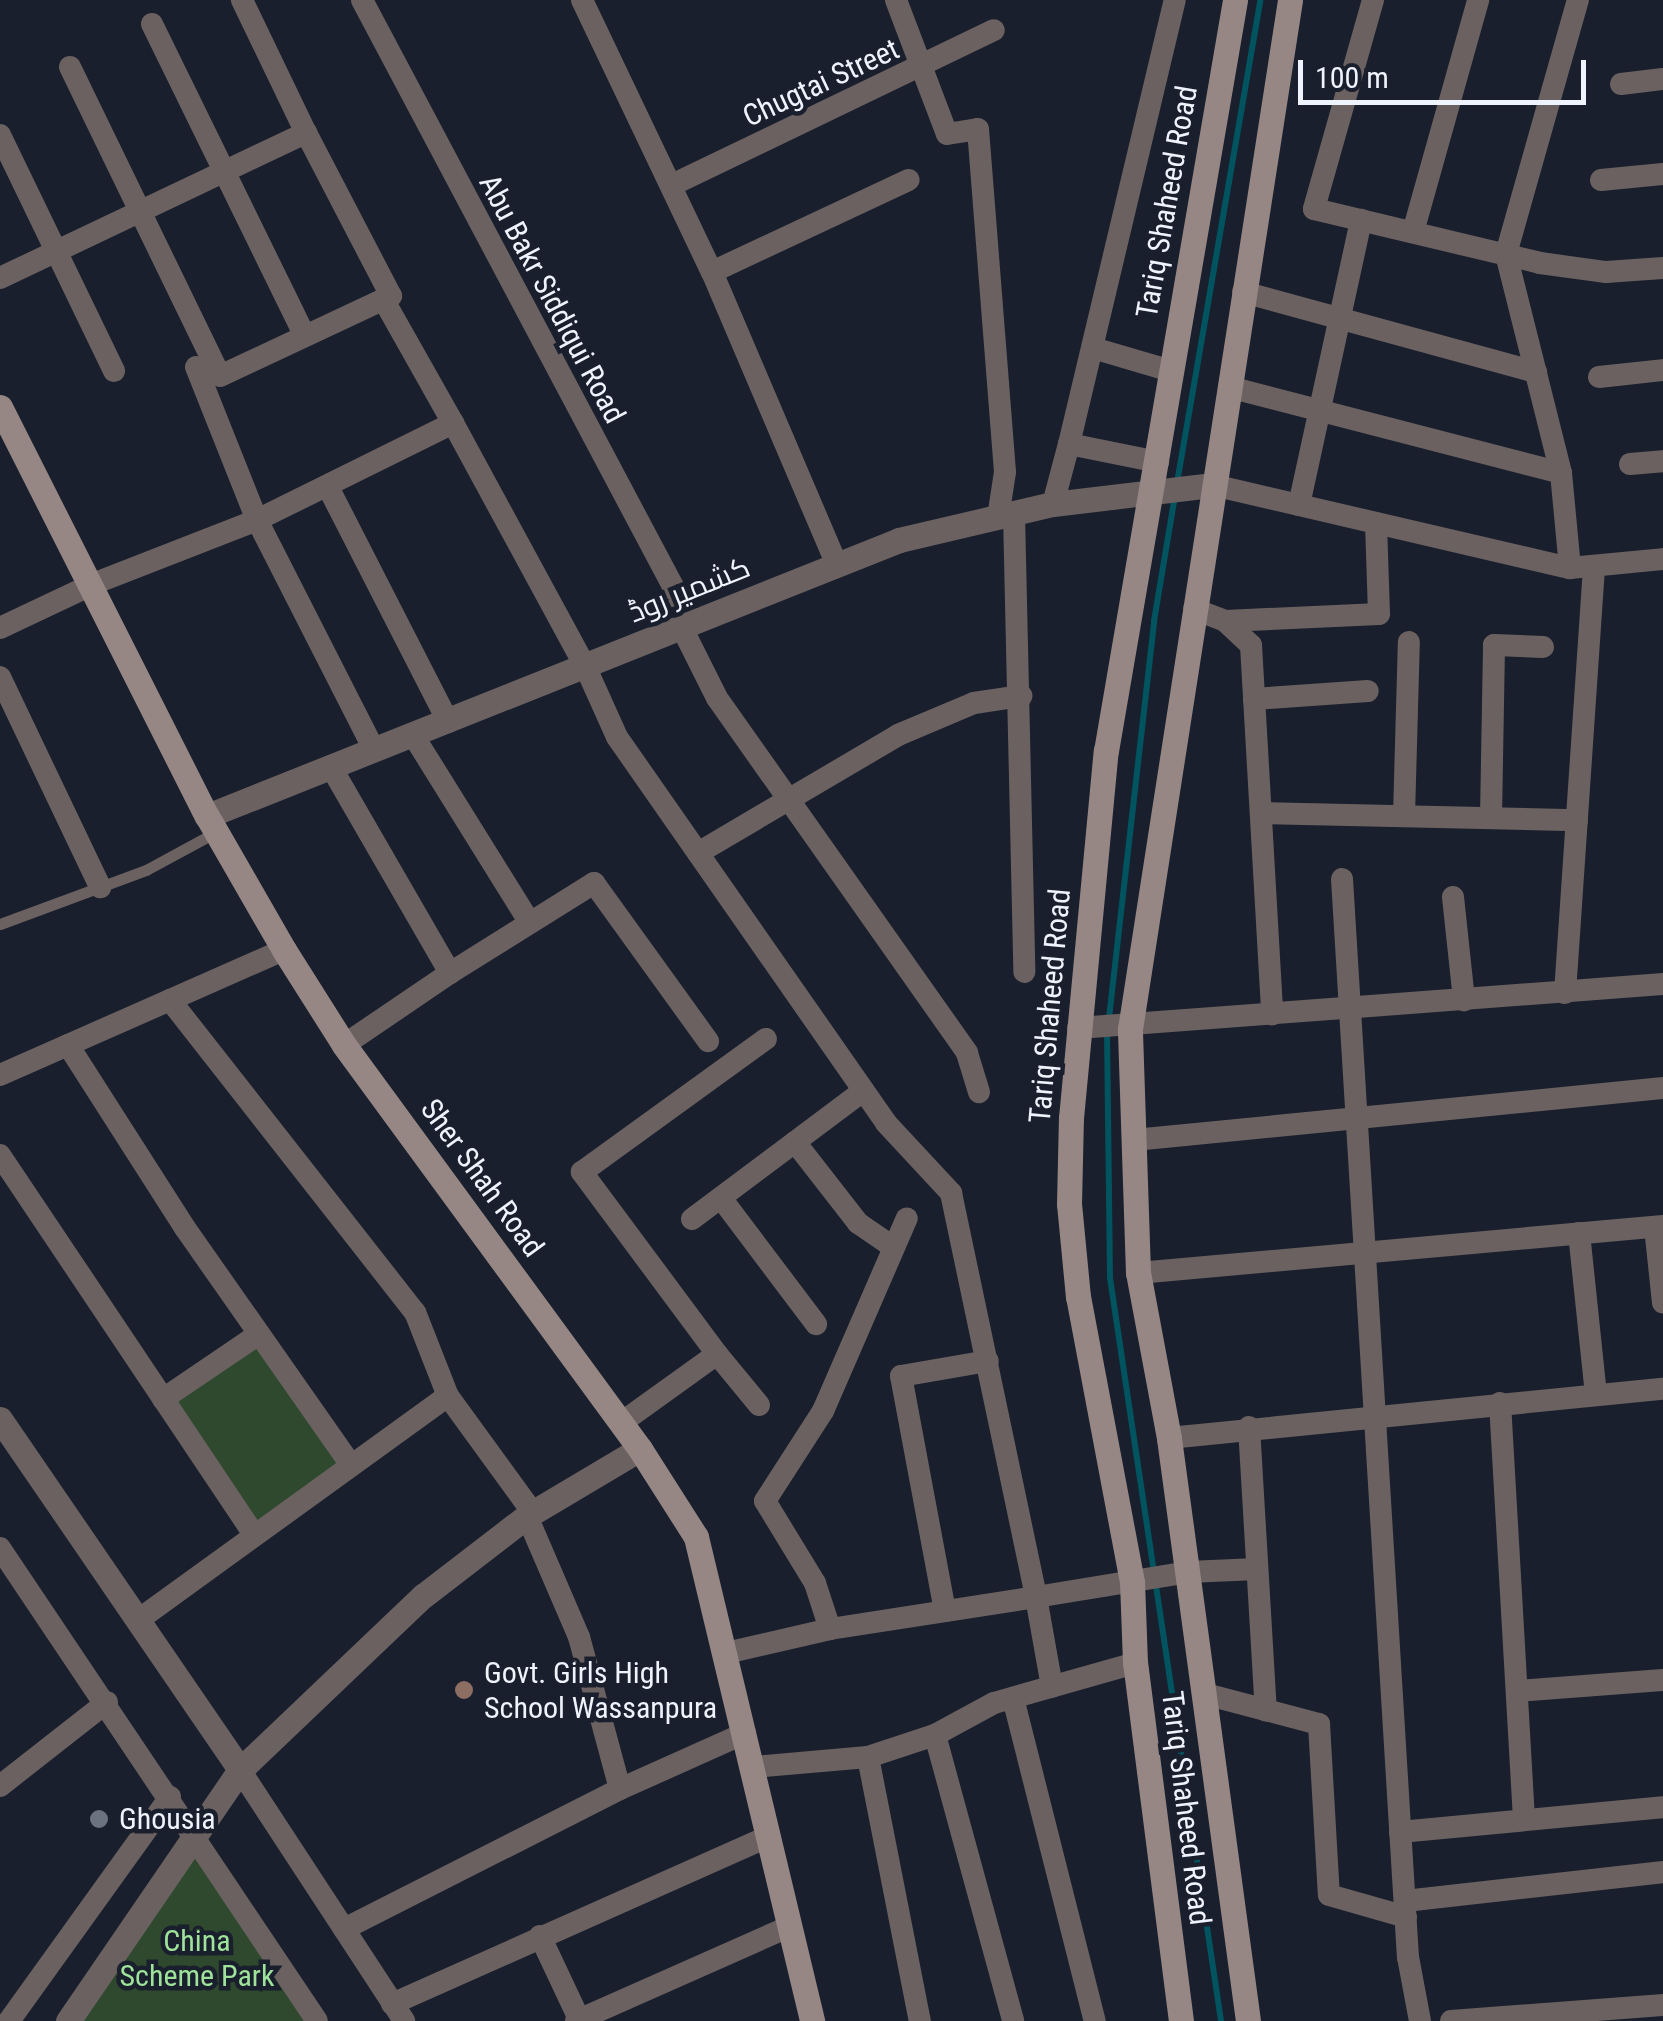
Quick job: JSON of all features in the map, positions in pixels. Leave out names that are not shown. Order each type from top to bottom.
[{"type":"main road","name":"Tariq Shaheed Road","points":[[1234,0],[1170,370],[1159,480],[1106,751],[1102,1029],[1134,1140],[1138,1273],[1169,1438],[1184,1572],[1205,1694],[1248,2021]]},
{"type":"main road","name":"Tariq Shaheed Road","points":[[1180,2021],[1135,1663],[1135,1582],[1078,1296],[1070,1204],[1102,1029],[1194,609],[1290,0]]},
{"type":"main road","name":"Sher Shah Road","points":[[0,408],[212,824],[284,950],[344,1044],[622,1423],[696,1537],[790,1926],[805,2018]]},
{"type":"street","points":[[70,67],[220,376],[392,296],[306,133],[242,0]]},
{"type":"street","name":"Abu Bakr Siddiqui Road","points":[[362,0],[687,626],[717,698],[966,1053],[979,1092]]},
{"type":"street","points":[[582,0],[712,272],[837,565]]},
{"type":"street","points":[[896,0],[926,67],[946,134],[978,129],[1021,696],[1024,972]]},
{"type":"street","points":[[1052,504],[1176,0]]},
{"type":"street","points":[[1374,0],[1314,209],[1506,254],[1606,272],[1663,268]]},
{"type":"street","points":[[1413,232],[1478,0]]},
{"type":"street","points":[[1570,568],[1561,473],[1506,254],[1578,0]]},
{"type":"street","points":[[152,24],[304,336]]},
{"type":"street","name":"Chugtai Street","points":[[672,185],[926,67],[994,30]]},
{"type":"street","points":[[1621,84],[1663,79]]},
{"type":"street","points":[[0,278],[306,133]]},
{"type":"street","points":[[0,134],[114,371]]},
{"type":"street","points":[[1600,180],[1663,174]]},
{"type":"street","points":[[712,272],[908,180]]},
{"type":"street","points":[[1299,505],[1361,220]]},
{"type":"street","points":[[1244,292],[1536,372]]},
{"type":"street","points":[[383,299],[586,668],[616,737],[863,1091],[951,1192],[1052,1687]]},
{"type":"street","points":[[1093,348],[1170,370]]},
{"type":"street","points":[[196,367],[257,520],[374,750]]},
{"type":"street","points":[[1599,377],[1663,370]]},
{"type":"street","points":[[1229,387],[1561,473]]},
{"type":"street","points":[[0,628],[92,584],[257,520],[453,423]]},
{"type":"street","points":[[1069,444],[1159,480]]},
{"type":"street","points":[[1630,464],[1663,462]]},
{"type":"street","name":"کشمیر روڈ","points":[[212,824],[331,767],[899,540],[1159,480],[1212,486]]},
{"type":"street","points":[[1212,486],[1570,568],[1663,559]]},
{"type":"street","points":[[328,487],[448,722]]},
{"type":"street","points":[[1225,621],[1380,614],[1376,523]]},
{"type":"street","points":[[1565,993],[1594,566]]},
{"type":"street","points":[[1194,609],[1225,621],[1251,645],[1272,1014]]},
{"type":"street","points":[[1404,816],[1409,642]]},
{"type":"street","points":[[1491,818],[1494,645],[1544,647]]},
{"type":"street","points":[[0,677],[100,887]]},
{"type":"street","points":[[1254,698],[1368,691]]},
{"type":"street","points":[[698,853],[786,797],[898,734],[974,703],[1021,696]]},
{"type":"street","points":[[413,735],[530,923]]},
{"type":"street","points":[[331,767],[450,973]]},
{"type":"street","points":[[1261,813],[1577,820]]},
{"type":"street","points":[[1342,879],[1405,1909],[1420,2021]]},
{"type":"street","points":[[344,1044],[594,883],[708,1042]]},
{"type":"street","points":[[1452,897],[1464,1000]]},
{"type":"street","points":[[0,1075],[284,950]]},
{"type":"street","points":[[1102,1029],[1663,984]]},
{"type":"street","points":[[170,1000],[414,1312],[448,1396],[530,1515],[580,1637],[620,1790]]},
{"type":"street","points":[[759,1405],[582,1172],[766,1039]]},
{"type":"street","points":[[68,1045],[350,1464]]},
{"type":"street","points":[[1134,1140],[1663,1088]]},
{"type":"street","points":[[692,1219],[863,1091]]},
{"type":"street","points":[[795,1142],[858,1222],[894,1247]]},
{"type":"street","points":[[0,1155],[254,1534]]},
{"type":"street","points":[[721,1198],[816,1324]]},
{"type":"street","points":[[830,1630],[816,1583],[765,1501],[823,1411],[907,1218]]},
{"type":"street","points":[[1138,1273],[1659,1226],[1663,1303]]},
{"type":"street","points":[[1579,1233],[1596,1395]]},
{"type":"street","points":[[163,1399],[259,1334]]},
{"type":"street","points":[[622,1423],[717,1354]]},
{"type":"street","points":[[945,1612],[901,1376],[988,1361]]},
{"type":"street","points":[[1169,1438],[1375,1414],[1663,1389]]},
{"type":"street","points":[[141,1618],[448,1396]]},
{"type":"street","points":[[1500,1403],[1524,1818]]},
{"type":"street","points":[[0,1419],[141,1618],[398,2012],[540,1936],[769,1836]]},
{"type":"street","points":[[1249,1427],[1266,1710]]},
{"type":"street","points":[[68,2021],[240,1770],[423,1596],[530,1515],[640,1449]]},
{"type":"street","points":[[0,1548],[317,2021]]},
{"type":"street","points":[[726,1653],[830,1630],[1184,1572],[1257,1569]]},
{"type":"street","points":[[753,1766],[868,1757],[934,1735],[1012,1698],[1135,1663]]},
{"type":"street","points":[[1517,1691],[1663,1680]]},
{"type":"street","points":[[1205,1694],[1319,1724],[1329,1896],[1405,1909],[1663,1872]]},
{"type":"street","points":[[1012,1698],[1095,2021]]},
{"type":"street","points":[[0,1786],[106,1702]]},
{"type":"street","points":[[344,1929],[620,1790],[745,1733]]},
{"type":"street","points":[[934,1735],[1013,2021]]},
{"type":"street","points":[[868,1757],[920,2021]]},
{"type":"street","points":[[9,2021],[170,1797]]},
{"type":"street","points":[[1400,1832],[1663,1807]]},
{"type":"street","points":[[540,1936],[577,2020],[790,1926]]},
{"type":"street","points":[[1451,2021],[1629,2014],[1663,2005]]},
{"type":"lane","points":[[0,924],[100,887],[212,824]]},
{"type":"green space","points":[[259,1334],[350,1464],[255,1531],[164,1401]]},
{"type":"green space","name":"China Scheme Park","points":[[197,1846],[314,2021],[79,2021]]},
{"type":"waterway","points":[[1177,483],[1260,0]]},
{"type":"waterway","points":[[1109,1018],[1154,621],[1175,495]]},
{"type":"waterway","points":[[1107,1031],[1110,1278],[1221,2021]]},
{"type":"place","name":"Govt. Girls High School Wassanpura","points":[[464,1690]]},
{"type":"place","name":"Ghousia","points":[[99,1819]]}]
